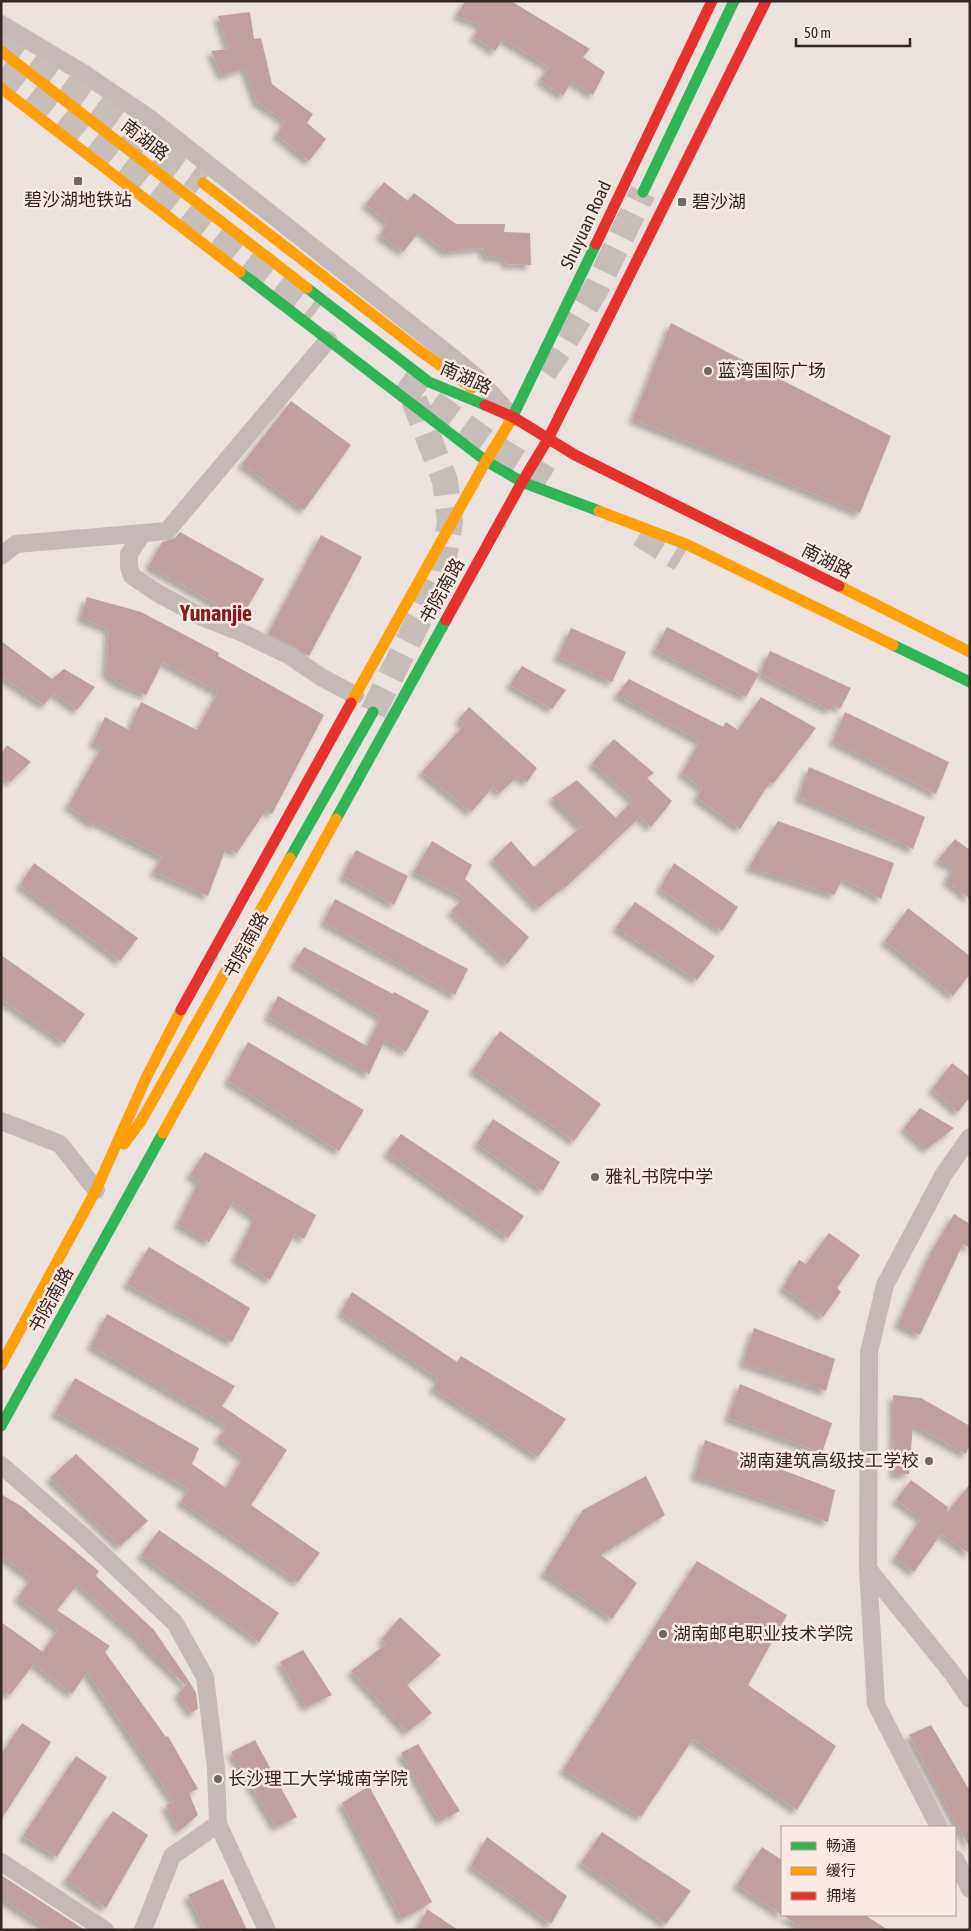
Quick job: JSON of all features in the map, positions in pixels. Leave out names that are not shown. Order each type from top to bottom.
[{"type":"main road","name":"Shuyuan Road","points":[[486,461],[513,418],[712,1]]},
{"type":"main road","points":[[643,192],[734,1]]},
{"type":"main road","points":[[548,440],[766,1]]},
{"type":"main road","name":"南湖路","points":[[1,51],[429,382],[513,418],[575,455],[970,652]]},
{"type":"main road","points":[[1,88],[486,461],[522,482],[688,545],[970,682]]},
{"type":"main road","points":[[202,183],[420,351],[513,418]]},
{"type":"main road","name":"书院南路","points":[[1,1426],[522,482],[548,440]]},
{"type":"main road","name":"书院南路","points":[[1,1365],[8,1338],[96,1190],[146,1078],[183,1007],[486,461]]},
{"type":"main road","points":[[109,1164],[141,1121],[373,712]]},
{"type":"street","points":[[1,24],[82,73],[152,120],[476,376],[513,418]]},
{"type":"street","points":[[1,556],[16,544],[167,531],[328,340]]},
{"type":"street","points":[[143,533],[129,554],[129,568],[132,576],[159,594],[202,617],[243,633],[290,656],[321,678],[355,695]]},
{"type":"street","points":[[1,1121],[60,1144],[96,1190]]},
{"type":"street","points":[[938,1826],[876,1704],[868,1569],[869,1352],[885,1285],[944,1174],[970,1137]]},
{"type":"street","points":[[1,1465],[83,1536],[175,1624],[205,1677],[216,1768],[218,1824],[267,1930]]},
{"type":"street","points":[[868,1569],[953,1674],[970,1699]]},
{"type":"street","points":[[143,1930],[172,1856],[218,1824]]},
{"type":"street","points":[[956,1861],[970,1889]]},
{"type":"street","points":[[1,1862],[105,1930]]},
{"type":"building","points":[[465,1],[511,1],[590,49],[583,57],[605,72],[593,95],[572,81],[563,96],[540,80],[549,67],[503,39],[495,51],[474,37],[481,25],[457,16]]},
{"type":"building","points":[[250,12],[254,39],[261,38],[272,84],[313,114],[307,123],[326,139],[309,161],[277,135],[285,121],[257,102],[245,68],[222,76],[211,51],[229,49],[218,16]]},
{"type":"building","points":[[384,182],[408,201],[414,193],[456,224],[505,224],[504,232],[530,233],[531,265],[506,264],[505,259],[485,256],[483,248],[446,252],[420,231],[403,252],[380,235],[388,223],[366,204]]},
{"type":"building","name":"蓝湾国际广场","points":[[671,323],[891,436],[860,513],[633,419]]},
{"type":"building","points":[[291,401],[351,445],[304,510],[242,464]]},
{"type":"building","points":[[180,532],[264,579],[241,618],[149,566],[162,542],[175,538]]},
{"type":"building","points":[[321,535],[362,557],[309,656],[268,634]]},
{"type":"building","points":[[87,597],[141,612],[219,653],[218,656],[324,715],[272,814],[266,810],[237,853],[226,848],[208,896],[154,872],[162,857],[96,822],[94,825],[68,806],[102,747],[93,743],[105,717],[129,730],[141,702],[197,730],[218,692],[163,662],[146,695],[118,683],[106,673],[109,629],[81,618]]},
{"type":"building","points":[[667,627],[759,674],[746,697],[655,650]]},
{"type":"building","points":[[571,628],[626,652],[612,682],[558,657]]},
{"type":"building","points":[[1,641],[52,679],[64,669],[95,687],[77,710],[54,693],[44,705],[1,676]]},
{"type":"building","points":[[770,651],[851,688],[840,709],[833,705],[830,710],[760,674]]},
{"type":"building","points":[[522,666],[566,690],[552,709],[510,685]]},
{"type":"building","points":[[629,679],[723,727],[726,722],[738,730],[761,697],[816,728],[773,784],[770,782],[740,829],[697,798],[702,788],[682,773],[700,741],[617,695]]},
{"type":"building","points":[[469,707],[537,768],[527,782],[518,776],[500,793],[493,787],[471,812],[422,772],[464,725],[459,719]]},
{"type":"building","points":[[845,712],[949,762],[936,794],[833,741]]},
{"type":"building","points":[[614,739],[654,773],[647,778],[672,801],[651,827],[640,817],[565,888],[538,908],[493,859],[511,841],[534,867],[581,827],[552,798],[577,780],[616,818],[633,800],[592,763]]},
{"type":"building","points":[[7,745],[31,762],[10,782],[1,776],[1,754]]},
{"type":"building","points":[[809,767],[925,817],[913,849],[799,797]]},
{"type":"building","points":[[778,821],[894,863],[881,899],[843,879],[834,895],[749,867]]},
{"type":"building","points":[[955,839],[970,850],[970,899],[947,881],[953,867],[938,860]]},
{"type":"building","points":[[432,841],[472,865],[465,879],[529,937],[507,964],[451,911],[464,898],[414,872]]},
{"type":"building","points":[[356,850],[408,876],[394,905],[343,876]]},
{"type":"building","points":[[34,863],[138,938],[120,961],[20,885]]},
{"type":"building","points":[[674,863],[738,907],[722,931],[660,889]]},
{"type":"building","points":[[335,899],[468,969],[455,995],[324,922]]},
{"type":"building","points":[[635,902],[715,956],[697,980],[616,928]]},
{"type":"building","points":[[908,908],[970,956],[970,974],[953,996],[885,941]]},
{"type":"building","points":[[304,947],[429,1011],[406,1052],[385,1040],[369,1074],[268,1017],[278,996],[367,1046],[381,1017],[294,964]]},
{"type":"building","points":[[1,955],[85,1014],[64,1043],[1,999]]},
{"type":"building","points":[[500,1031],[601,1104],[574,1141],[473,1070]]},
{"type":"building","points":[[248,1042],[364,1110],[339,1151],[228,1081]]},
{"type":"building","points":[[952,1063],[970,1077],[970,1097],[958,1112],[932,1089]]},
{"type":"building","points":[[920,1108],[954,1128],[927,1149],[904,1128]]},
{"type":"building","points":[[493,1119],[560,1162],[543,1191],[477,1144]]},
{"type":"building","points":[[401,1134],[524,1216],[508,1238],[387,1153]]},
{"type":"building","points":[[205,1152],[316,1215],[304,1239],[295,1234],[270,1280],[235,1258],[255,1217],[233,1202],[209,1242],[178,1224],[199,1181],[190,1175]]},
{"type":"building","points":[[954,1214],[970,1224],[970,1248],[963,1244],[920,1335],[898,1324],[931,1252]]},
{"type":"building","points":[[829,1233],[860,1255],[837,1288],[841,1292],[823,1317],[783,1288],[799,1260],[806,1264]]},
{"type":"building","points":[[149,1247],[250,1308],[232,1342],[127,1284]]},
{"type":"building","points":[[352,1292],[457,1362],[461,1356],[566,1419],[538,1457],[433,1388],[439,1379],[341,1313]]},
{"type":"building","points":[[107,1314],[235,1386],[222,1406],[287,1450],[251,1505],[320,1553],[298,1582],[181,1502],[189,1489],[55,1413],[75,1378],[199,1448],[192,1464],[226,1488],[243,1457],[218,1438],[227,1426],[91,1346]]},
{"type":"building","points":[[754,1328],[835,1359],[826,1391],[743,1363]]},
{"type":"building","points":[[740,1384],[832,1423],[822,1453],[728,1418]]},
{"type":"building","points":[[893,1395],[921,1398],[970,1426],[970,1443],[966,1454],[913,1425],[909,1474],[894,1475]]},
{"type":"building","points":[[705,1440],[835,1490],[828,1522],[695,1476]]},
{"type":"building","points":[[76,1454],[148,1521],[120,1546],[50,1478]]},
{"type":"building","points":[[646,1476],[665,1515],[601,1555],[637,1583],[612,1619],[544,1573],[583,1510]]},
{"type":"building","points":[[911,1480],[948,1507],[947,1512],[970,1484],[970,1554],[941,1534],[914,1572],[895,1558],[921,1518],[896,1500]]},
{"type":"building","points":[[1,1494],[21,1506],[99,1571],[96,1576],[154,1630],[189,1681],[185,1685],[142,1644],[135,1634],[133,1635],[78,1584],[57,1610],[110,1646],[105,1652],[166,1737],[168,1736],[198,1789],[189,1793],[198,1815],[179,1831],[166,1805],[174,1802],[87,1672],[72,1694],[34,1664],[10,1695],[1,1689],[1,1622],[43,1652],[58,1629],[18,1598],[31,1578],[1,1555]]},
{"type":"building","points":[[159,1530],[279,1613],[259,1642],[141,1555]]},
{"type":"building","points":[[697,1561],[787,1615],[748,1685],[836,1746],[797,1810],[693,1739],[641,1817],[563,1770]]},
{"type":"building","points":[[400,1617],[441,1655],[407,1685],[432,1713],[407,1732],[351,1671],[386,1644],[382,1639]]},
{"type":"building","points":[[303,1650],[332,1695],[306,1707],[280,1662]]},
{"type":"building","points":[[189,1681],[196,1693],[198,1709],[191,1713],[178,1694]]},
{"type":"building","points":[[22,1723],[51,1742],[1,1820],[1,1755]]},
{"type":"building","points":[[931,1725],[970,1791],[970,1848],[909,1735]]},
{"type":"building","points":[[255,1740],[297,1817],[276,1827],[231,1752]]},
{"type":"building","points":[[418,1744],[460,1811],[440,1821],[401,1753]]},
{"type":"building","points":[[76,1756],[107,1777],[57,1857],[23,1836]]},
{"type":"building","points":[[369,1786],[432,1902],[402,1919],[342,1803]]},
{"type":"building","points":[[113,1811],[148,1835],[106,1908],[66,1880]]},
{"type":"building","points":[[602,1832],[691,1891],[666,1924],[581,1863]]},
{"type":"building","points":[[487,1837],[567,1896],[551,1924],[471,1866]]},
{"type":"building","points":[[762,1847],[781,1859],[781,1914],[737,1885]]},
{"type":"building","points":[[1,1875],[85,1930],[50,1930],[1,1898]]},
{"type":"building","points":[[223,1879],[247,1930],[205,1930],[188,1895]]},
{"type":"building","points":[[427,1909],[458,1930],[417,1930]]},
{"type":"building","points":[[784,1916],[867,1916],[888,1930],[805,1930]]},
{"type":"tunnel","points":[[1,38],[203,183]]},
{"type":"tunnel","points":[[1,69],[315,313]]},
{"type":"tunnel","points":[[544,372],[597,287],[643,192]]},
{"type":"tunnel","points":[[401,380],[491,445],[548,480]]},
{"type":"tunnel","points":[[373,712],[441,575],[450,522],[445,481],[414,400]]},
{"type":"tunnel","points":[[640,534],[681,559]]},
{"type":"traffic: fast","points":[[643,192],[734,1]]},
{"type":"traffic: fast","points":[[510,422],[596,244]]},
{"type":"traffic: fast","points":[[240,272],[486,461],[522,482],[599,511]]},
{"type":"traffic: fast","points":[[307,288],[429,382],[485,405]]},
{"type":"traffic: fast","points":[[336,819],[446,620]]},
{"type":"traffic: fast","points":[[893,645],[970,682]]},
{"type":"traffic: fast","points":[[290,858],[373,712]]},
{"type":"traffic: fast","points":[[1,1426],[163,1133]]},
{"type":"traffic: slow","points":[[1,51],[307,288]]},
{"type":"traffic: slow","points":[[1,88],[240,272]]},
{"type":"traffic: slow","points":[[203,183],[420,351],[472,388]]},
{"type":"traffic: slow","points":[[351,703],[486,461],[510,422]]},
{"type":"traffic: slow","points":[[599,511],[688,545],[893,645]]},
{"type":"traffic: slow","points":[[839,586],[970,652]]},
{"type":"traffic: slow","points":[[163,1133],[336,819]]},
{"type":"traffic: slow","points":[[124,1144],[141,1121],[290,858]]},
{"type":"traffic: slow","points":[[1,1365],[96,1190],[146,1078],[181,1010]]},
{"type":"traffic: jam","points":[[596,244],[712,1]]},
{"type":"traffic: jam","points":[[548,439],[766,1]]},
{"type":"traffic: jam","points":[[485,405],[513,417],[575,455],[839,586]]},
{"type":"traffic: jam","points":[[522,482],[548,439]]},
{"type":"traffic: jam","points":[[446,620],[522,482]]},
{"type":"traffic: jam","points":[[181,1010],[351,703]]},
{"type":"place","name":"碧沙湖地铁站","points":[[78,181]]},
{"type":"place","name":"碧沙湖","points":[[682,202]]},
{"type":"place","name":"蓝湾国际广场","points":[[708,371]]},
{"type":"place","name":"雅礼书院中学","points":[[595,1177]]},
{"type":"place","name":"湖南建筑高级技工学校","points":[[929,1461]]},
{"type":"place","name":"湖南邮电职业技术学院","points":[[663,1634]]},
{"type":"place","name":"长沙理工大学城南学院","points":[[218,1779]]},
{"type":"district","name":"Yunanjie","points":[[216,613]]}]
